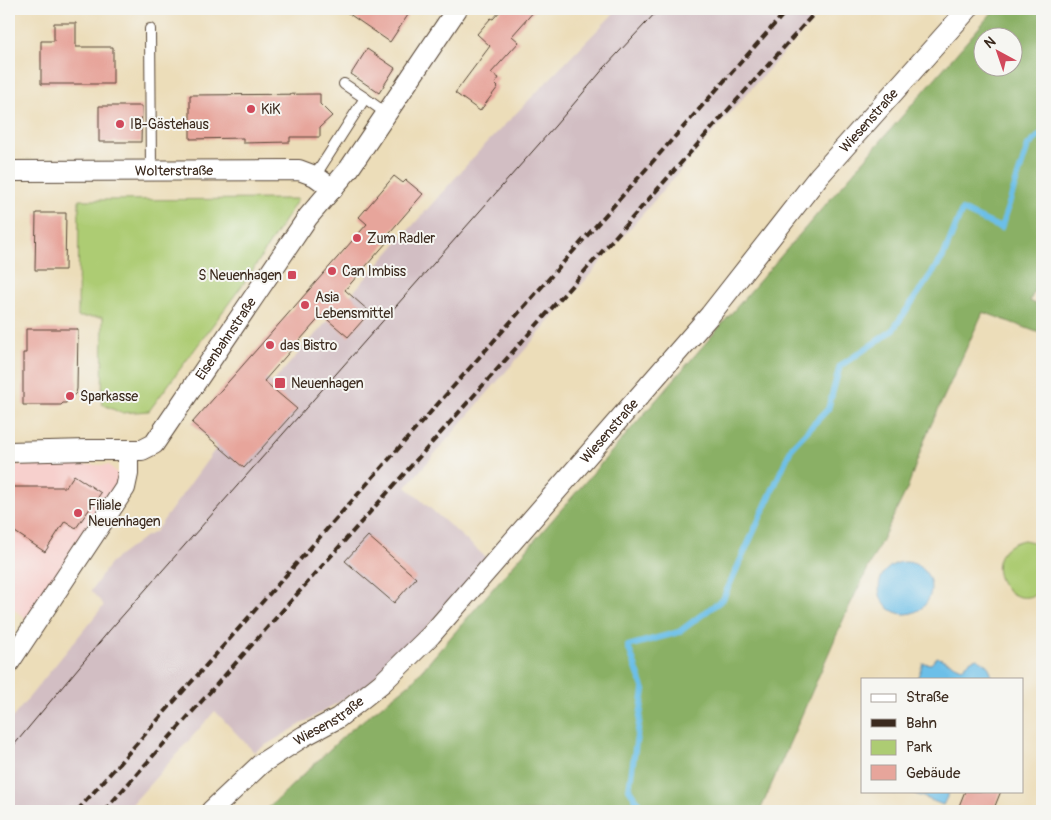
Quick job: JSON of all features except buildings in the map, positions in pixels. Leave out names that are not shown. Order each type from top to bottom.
[{"type":"street","name":"Eisenbahnstraße","points":[[9,452],[128,451],[142,450],[154,444],[308,217],[349,169],[457,9]]},
{"type":"street","name":"Wiesenstraße","points":[[211,811],[262,763],[304,736],[338,718],[382,683],[431,635],[710,315],[819,176],[968,9]]},
{"type":"street","name":"Wolterstraße","points":[[9,171],[299,170],[316,176],[333,189]]},
{"type":"street","points":[[9,663],[125,488],[128,474],[128,451]]},
{"type":"lane","points":[[150,29],[151,170]]},
{"type":"lane","points":[[344,84],[387,114]]},
{"type":"lane","points":[[316,176],[365,98]]},
{"type":"shaded area","points":[[618,9],[824,9],[757,82],[406,487],[489,560],[430,624],[366,686],[254,752],[215,711],[126,811],[9,811],[9,722],[104,605],[91,591],[111,562],[143,538],[155,532],[217,447],[192,423],[248,361],[272,383],[481,149]]},
{"type":"shaded area","points":[[9,465],[109,465],[117,473],[119,481],[31,622],[9,606]]},
{"type":"green space","points":[[995,9],[1042,9],[1042,273],[1030,301],[1042,307],[1042,334],[983,312],[926,436],[907,489],[847,611],[760,811],[265,811],[348,732],[411,683],[974,33],[974,78],[1024,78],[1024,28],[979,28]]},
{"type":"green space","points":[[298,199],[249,276],[149,411],[121,413],[102,404],[103,317],[78,317],[79,200]]},
{"type":"green space","points":[[1024,540],[1042,547],[1042,591],[1029,597],[1017,596],[1007,590],[1000,580],[997,568],[1000,556],[1008,546]]},
{"type":"water","points":[[900,562],[910,562],[919,566],[927,574],[931,588],[927,602],[919,610],[910,614],[900,614],[891,610],[883,602],[879,593],[879,583],[883,574],[891,566]]},
{"type":"water","points":[[937,657],[962,668],[971,660],[977,658],[989,668],[991,678],[917,678],[923,663],[931,664]]},
{"type":"water","points":[[910,792],[950,792],[943,805]]},
{"type":"waterway","points":[[633,811],[644,811],[629,789],[644,690],[628,646],[679,632],[723,599],[792,447],[828,409],[840,366],[892,331],[943,257],[962,210],[1001,228],[1028,146],[1042,133]]},
{"type":"tram line","points":[[9,751],[109,631],[605,67],[659,9]]},
{"type":"railway","points":[[77,811],[788,9]]},
{"type":"railway","points":[[104,811],[818,9]]},
{"type":"place","name":"KiK","points":[[251,109]]},
{"type":"place","name":"IB-Gästehaus","points":[[120,124]]},
{"type":"place","name":"Zum Radler","points":[[357,238]]},
{"type":"place","name":"Can Imbiss","points":[[332,271]]},
{"type":"place","name":"S Neuenhagen","points":[[292,275]]},
{"type":"place","name":"Asia Lebensmittel","points":[[305,305]]},
{"type":"place","name":"das Bistro","points":[[270,345]]},
{"type":"place","name":"Neuenhagen","points":[[280,383]]},
{"type":"place","name":"Sparkasse","points":[[70,396]]},
{"type":"place","name":"Filiale Neuenhagen","points":[[78,513]]}]
